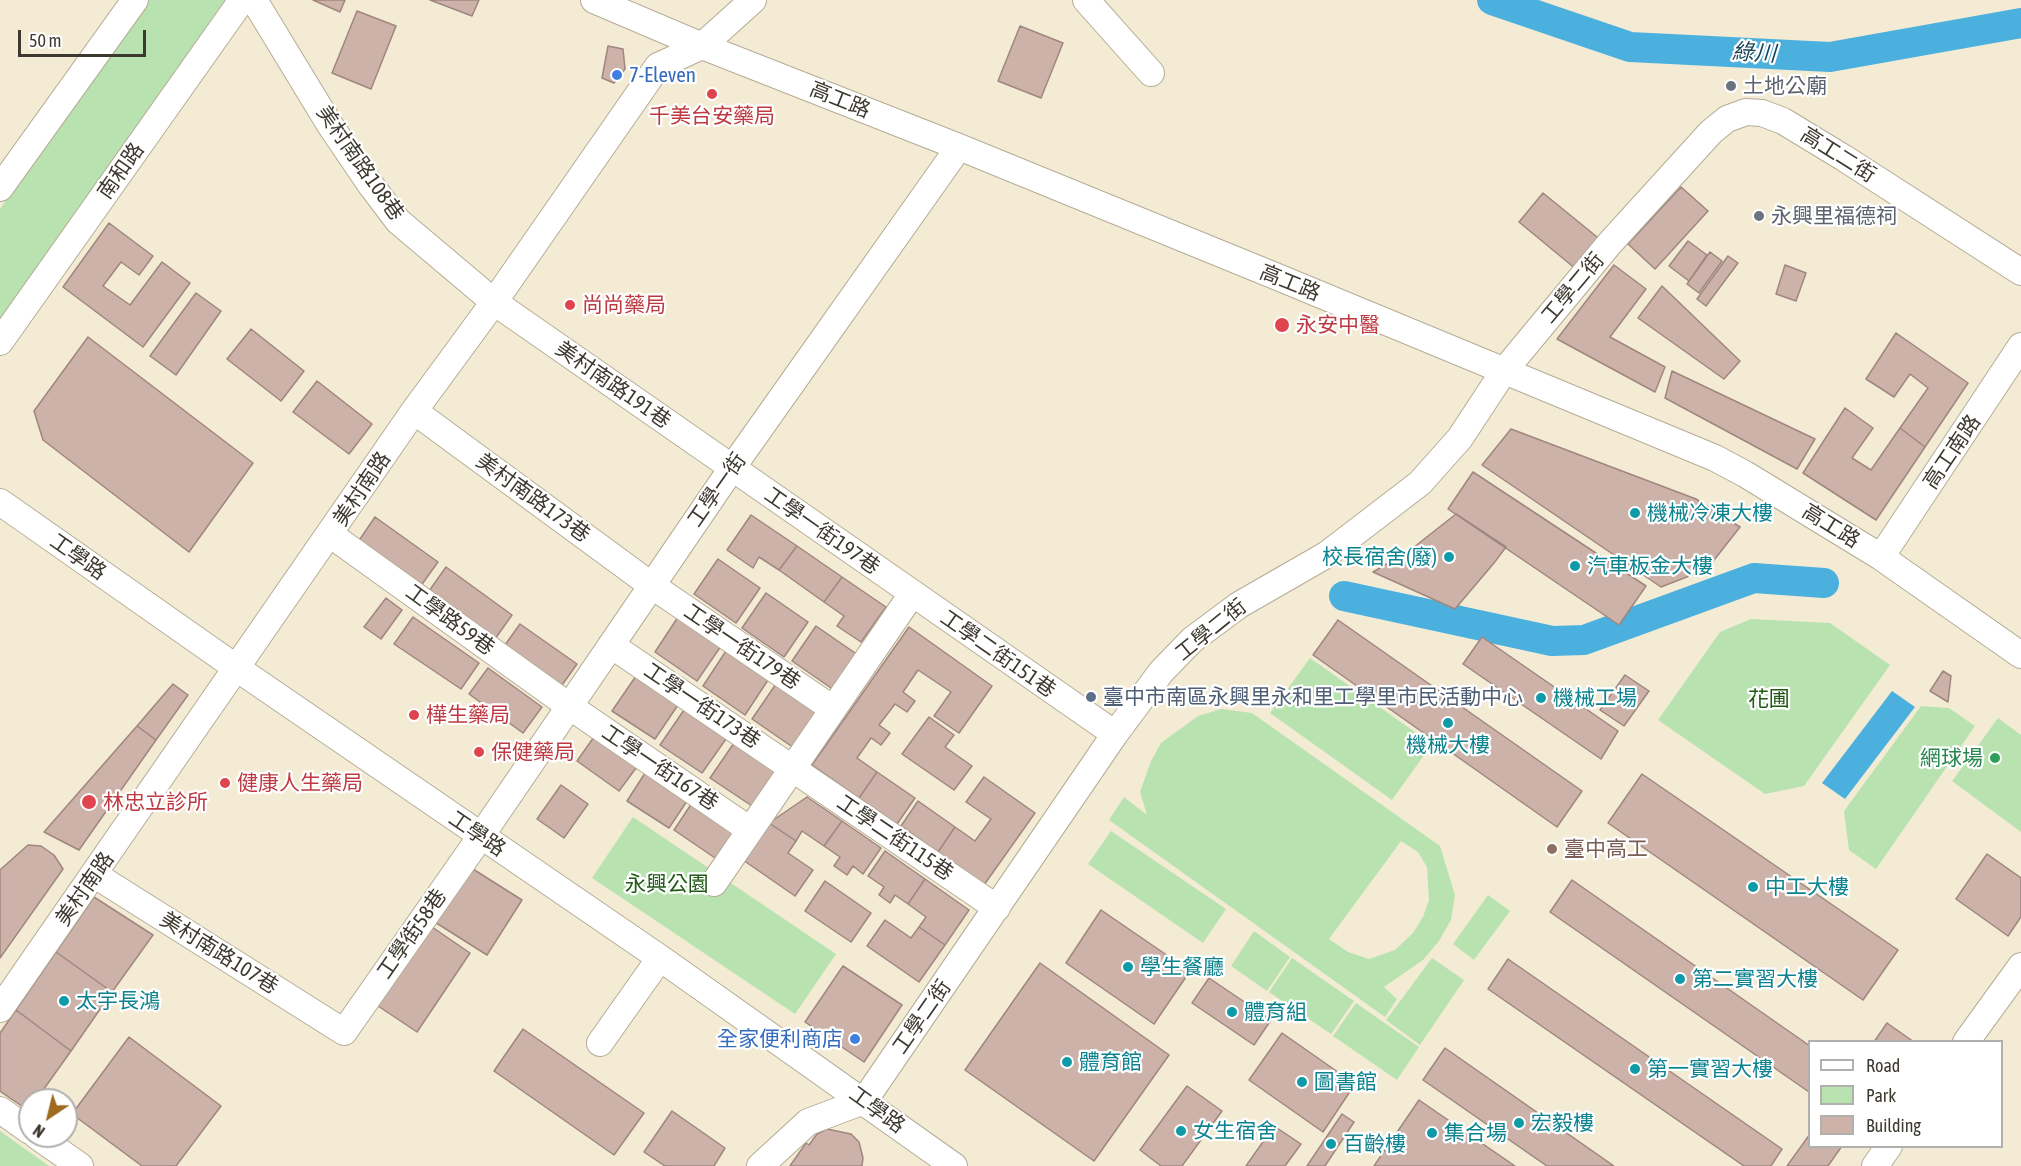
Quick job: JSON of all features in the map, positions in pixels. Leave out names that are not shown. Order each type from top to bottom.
[{"type":"street","points":[[2,181],[135,0]]},
{"type":"street","name":"南和路","points":[[0,342],[242,0]]},
{"type":"street","name":"美村南路108巷","points":[[254,0],[337,134],[398,221],[494,302]]},
{"type":"street","name":"高工路","points":[[594,0],[702,46],[959,147],[1715,458],[1881,557],[2021,655]]},
{"type":"street","name":"美村南路","points":[[0,1010],[331,535],[414,411],[494,302],[658,66],[702,46],[753,0]]},
{"type":"street","points":[[1086,0],[1151,73]]},
{"type":"street","name":"高工二街","points":[[1711,132],[1727,119],[1746,112],[1762,113],[1783,121],[2021,272]]},
{"type":"street","name":"工學二街","points":[[864,1101],[1115,734],[1161,672],[1192,640],[1239,605],[1326,555],[1420,483],[1460,438],[1504,371],[1610,243],[1711,132]]},
{"type":"street","name":"工學一街","points":[[481,836],[732,468],[959,147]]},
{"type":"street","name":"美村南路191巷","points":[[494,302],[732,468]]},
{"type":"street","name":"高工南路","points":[[1881,557],[2021,346]]},
{"type":"street","name":"美村南路173巷","points":[[414,411],[651,585]]},
{"type":"street","name":"工學一街197巷","points":[[732,468],[912,594]]},
{"type":"street","name":"工學路","points":[[0,502],[238,669],[660,958],[954,1166]]},
{"type":"street","name":"工學路59巷","points":[[331,535],[569,706]]},
{"type":"street","name":"工學一街179巷","points":[[651,585],[832,709]]},
{"type":"street","points":[[714,883],[912,594]]},
{"type":"street","name":"工學二街151巷","points":[[912,594],[1115,734]]},
{"type":"street","name":"工學一街173巷","points":[[611,645],[792,768]]},
{"type":"street","name":"工學一街167巷","points":[[569,706],[750,830]]},
{"type":"street","name":"工學二街115巷","points":[[792,768],[997,908]]},
{"type":"street","name":"工學街58巷","points":[[344,1032],[481,836]]},
{"type":"street","name":"美村南路107巷","points":[[95,874],[344,1032]]},
{"type":"street","points":[[600,1043],[660,958]]},
{"type":"street","points":[[1967,1040],[2021,966]]},
{"type":"street","points":[[760,1166],[808,1122],[864,1101]]},
{"type":"street","points":[[0,1110],[18,1123]]},
{"type":"street","points":[[54,1148],[80,1166]]},
{"type":"street","points":[[1875,1166],[1888,1148]]},
{"type":"green space","points":[[148,0],[225,0],[0,320],[0,209]]},
{"type":"green space","name":"花圃","points":[[1751,619],[1830,623],[1890,665],[1804,786],[1765,794],[1658,720],[1720,632]]},
{"type":"green space","points":[[1310,658],[1432,744],[1392,800],[1270,713]]},
{"type":"green space","points":[[1921,706],[1949,708],[1975,726],[1876,869],[1849,850],[1844,811]]},
{"type":"green space","points":[[1221,709],[1252,713],[1440,846],[1455,895],[1451,920],[1439,941],[1423,960],[1384,987],[1397,999],[1385,1017],[1109,820],[1124,797],[1147,815],[1140,792],[1151,761],[1161,743],[1198,716]],"holes":[[[1401,841],[1418,852],[1427,867],[1429,900],[1423,917],[1413,933],[1395,950],[1369,959],[1348,952],[1329,939]]]},
{"type":"green space","name":"網球場","points":[[1998,718],[2021,735],[2021,832],[1952,781]]},
{"type":"green space","name":"永興公園","points":[[633,817],[836,954],[795,1014],[592,878]]},
{"type":"green space","points":[[1111,831],[1226,909],[1203,943],[1088,864]]},
{"type":"green space","points":[[1488,895],[1510,911],[1474,960],[1453,944]]},
{"type":"green space","points":[[1254,931],[1290,957],[1267,991],[1231,966]]},
{"type":"green space","points":[[1292,958],[1354,1001],[1331,1034],[1269,992]]},
{"type":"green space","points":[[1432,958],[1464,980],[1420,1045],[1386,1020]]},
{"type":"green space","points":[[1356,1003],[1419,1047],[1397,1080],[1333,1036]]},
{"type":"green space","points":[[0,1131],[18,1144],[18,1148],[24,1148],[49,1166],[0,1166]]},
{"type":"water","points":[[1892,691],[1915,707],[1845,799],[1822,783]]},
{"type":"building","points":[[313,0],[345,0],[340,12]]},
{"type":"building","points":[[430,0],[479,0],[472,16]]},
{"type":"building","points":[[357,11],[396,26],[371,89],[332,73]]},
{"type":"building","points":[[1020,26],[1063,43],[1041,98],[998,81]]},
{"type":"building","points":[[608,46],[623,49],[625,69],[614,83],[602,78]]},
{"type":"building","points":[[1681,187],[1708,211],[1655,269],[1628,244]]},
{"type":"building","points":[[1543,193],[1602,241],[1577,270],[1519,222]]},
{"type":"building","points":[[109,223],[153,256],[139,275],[121,262],[103,286],[130,305],[162,262],[190,283],[143,347],[63,287]]},
{"type":"building","points":[[1688,241],[1707,255],[1689,281],[1669,266]]},
{"type":"building","points":[[1710,252],[1722,261],[1699,293],[1687,284]]},
{"type":"building","points":[[1728,256],[1738,263],[1706,306],[1697,299]]},
{"type":"building","points":[[1614,265],[1646,289],[1610,337],[1665,367],[1655,392],[1557,339]]},
{"type":"building","points":[[1785,265],[1806,273],[1796,301],[1776,294]]},
{"type":"building","points":[[1662,286],[1740,361],[1724,379],[1638,318]]},
{"type":"building","points":[[196,293],[221,311],[176,375],[150,356]]},
{"type":"building","points":[[251,329],[304,371],[281,401],[227,359]]},
{"type":"building","points":[[1896,333],[1968,383],[1925,447],[1900,428],[1928,388],[1910,374],[1894,397],[1866,379]]},
{"type":"building","points":[[88,337],[253,463],[189,552],[43,440],[34,411]]},
{"type":"building","points":[[1672,371],[1815,439],[1797,469],[1665,398]]},
{"type":"building","points":[[317,381],[372,424],[349,454],[293,412]]},
{"type":"building","points":[[1845,408],[1873,428],[1852,458],[1871,470],[1900,428],[1925,447],[1876,520],[1803,473]]},
{"type":"building","name":"機械冷凍大樓","points":[[1511,429],[1696,499],[1740,527],[1707,569],[1661,587],[1482,465]]},
{"type":"building","name":"汽車板金大樓","points":[[1473,472],[1646,586],[1619,625],[1448,509]]},
{"type":"building","name":"校長宿舍(廢)","points":[[1456,514],[1506,547],[1455,609],[1373,572],[1409,551]]},
{"type":"building","points":[[751,515],[797,546],[779,570],[759,557],[753,568],[727,550]]},
{"type":"building","points":[[375,517],[438,562],[420,587],[358,542]]},
{"type":"building","points":[[797,546],[842,577],[824,602],[779,570]]},
{"type":"building","points":[[718,559],[760,588],[736,623],[694,594]]},
{"type":"building","points":[[446,567],[512,615],[495,639],[429,591]]},
{"type":"building","points":[[842,577],[886,607],[861,642],[837,626],[844,616],[824,602]]},
{"type":"building","points":[[766,593],[808,622],[784,657],[742,628]]},
{"type":"building","points":[[386,598],[402,610],[381,639],[364,627]]},
{"type":"building","points":[[413,617],[479,663],[461,689],[394,644]]},
{"type":"building","points":[[678,617],[721,646],[697,681],[655,652]]},
{"type":"building","name":"機械大樓","points":[[1338,620],[1582,791],[1557,827],[1313,655]]},
{"type":"building","points":[[520,624],[577,664],[562,685],[505,645]]},
{"type":"building","points":[[816,626],[858,655],[834,690],[792,661]]},
{"type":"building","points":[[909,627],[992,686],[959,733],[934,716],[951,692],[918,670],[903,692],[915,701],[907,712],[895,704],[879,725],[890,733],[881,745],[871,738],[857,758],[877,772],[859,798],[812,765]]},
{"type":"building","name":"機械工場","points":[[1482,637],[1618,731],[1601,759],[1463,664]]},
{"type":"building","points":[[726,651],[768,680],[745,715],[703,686]]},
{"type":"building","points":[[488,668],[542,707],[523,733],[469,694]]},
{"type":"building","points":[[1943,671],[1951,676],[1948,702],[1930,691]]},
{"type":"building","points":[[1625,675],[1649,691],[1624,726],[1600,710]]},
{"type":"building","points":[[636,676],[678,705],[655,739],[612,711]]},
{"type":"building","points":[[173,684],[188,695],[156,740],[137,726]]},
{"type":"building","points":[[776,684],[818,713],[794,748],[752,719]]},
{"type":"building","points":[[684,710],[726,739],[702,773],[660,745]]},
{"type":"building","points":[[929,717],[954,735],[945,747],[972,766],[954,790],[902,754]]},
{"type":"building","points":[[137,726],[156,740],[79,850],[44,832]]},
{"type":"building","points":[[596,734],[639,764],[619,791],[577,761]]},
{"type":"building","points":[[734,743],[776,772],[752,806],[710,778]]},
{"type":"building","points":[[647,770],[689,798],[669,828],[627,801]]},
{"type":"building","points":[[877,772],[915,798],[897,824],[859,798]]},
{"type":"building","name":"中工大樓","points":[[1642,774],[1898,950],[1863,1000],[1608,823]]},
{"type":"building","points":[[984,777],[1035,813],[984,885],[938,852],[955,827],[975,841],[991,819],[966,802]]},
{"type":"building","points":[[561,785],[588,804],[564,838],[537,819]]},
{"type":"building","points":[[807,797],[842,821],[824,846],[802,831],[796,841],[769,823]]},
{"type":"building","points":[[694,800],[738,831],[718,860],[674,830]]},
{"type":"building","points":[[918,801],[955,827],[938,852],[901,826]]},
{"type":"building","points":[[842,821],[881,848],[863,874],[853,866],[847,875],[834,866],[840,857],[824,846]]},
{"type":"building","points":[[769,823],[796,841],[788,853],[813,870],[795,896],[743,860]]},
{"type":"building","points":[[28,845],[41,846],[54,855],[63,869],[0,958],[0,870]]},
{"type":"building","points":[[885,851],[925,879],[908,904],[895,895],[890,903],[879,895],[884,887],[868,876]]},
{"type":"building","points":[[1987,854],[2021,878],[2021,917],[2008,936],[1956,899]]},
{"type":"building","points":[[465,864],[522,900],[487,955],[430,919]]},
{"type":"building","points":[[925,879],[969,910],[945,945],[919,927],[926,917],[908,904]]},
{"type":"building","name":"第二實習大樓","points":[[1572,880],[1808,1045],[1808,1091],[1550,912]]},
{"type":"building","points":[[825,881],[871,913],[851,942],[805,911]]},
{"type":"building","points":[[94,897],[153,935],[112,992],[56,952]]},
{"type":"building","name":"學生餐廳","points":[[1101,910],[1190,971],[1154,1024],[1066,963]]},
{"type":"building","points":[[885,920],[911,938],[919,927],[945,945],[919,982],[867,946]]},
{"type":"building","points":[[432,927],[470,953],[417,1032],[378,1006]]},
{"type":"building","name":"太宇長鴻","points":[[56,952],[112,992],[71,1051],[16,1010]]},
{"type":"building","name":"第一實習大樓","points":[[1508,959],[1782,1149],[1771,1166],[1744,1166],[1488,989]]},
{"type":"building","name":"體育館","points":[[1040,963],[1169,1055],[1094,1161],[965,1070]]},
{"type":"building","points":[[843,966],[902,1005],[864,1062],[805,1022]]},
{"type":"building","name":"體育組","points":[[1209,978],[1271,1020],[1254,1045],[1192,1003]]},
{"type":"building","points":[[16,1010],[71,1051],[45,1088],[18,1088],[18,1103],[0,1091],[0,1033]]},
{"type":"building","points":[[1887,1023],[1911,1040],[1875,1040]]},
{"type":"building","points":[[523,1029],[644,1113],[614,1155],[494,1071]]},
{"type":"building","name":"圖書館","points":[[1282,1033],[1355,1084],[1323,1132],[1249,1080]]},
{"type":"building","points":[[129,1037],[221,1106],[176,1166],[142,1166],[78,1118],[78,1106]]},
{"type":"building","name":"宏毅樓","points":[[1445,1048],[1614,1166],[1547,1166],[1423,1080]]},
{"type":"building","name":"女生宿舍","points":[[1187,1086],[1222,1111],[1182,1166],[1161,1166],[1140,1150]]},
{"type":"building","name":"集合場","points":[[1419,1100],[1515,1166],[1374,1166]]},
{"type":"building","points":[[672,1111],[725,1148],[714,1166],[665,1166],[644,1152]]},
{"type":"building","name":"百齡樓","points":[[1342,1114],[1354,1122],[1325,1166],[1307,1166]]},
{"type":"building","points":[[1274,1126],[1301,1144],[1285,1166],[1246,1166]]},
{"type":"building","points":[[827,1129],[851,1134],[859,1142],[863,1158],[862,1166],[790,1166],[806,1143],[809,1145],[817,1134]]},
{"type":"building","points":[[1808,1137],[1808,1148],[1841,1148],[1828,1166],[1787,1166]]},
{"type":"waterway","name":"綠川","points":[[1492,0],[1630,47],[1830,57],[2021,23]]},
{"type":"waterway","points":[[1344,596],[1552,641],[1584,640],[1754,578],[1824,583]]},
{"type":"place","name":"7-Eleven","points":[[617,75]]},
{"type":"place","name":"土地公廟","points":[[1731,86]]},
{"type":"place","name":"千美台安藥局","points":[[712,94]]},
{"type":"place","name":"永興里福德祠","points":[[1759,216]]},
{"type":"place","name":"尚尚藥局","points":[[570,305]]},
{"type":"place","name":"永安中醫","points":[[1282,325]]},
{"type":"place","name":"機械冷凍大樓","points":[[1635,513]]},
{"type":"place","name":"校長宿舍(廢)","points":[[1449,557]]},
{"type":"place","name":"汽車板金大樓","points":[[1575,566]]},
{"type":"place","name":"臺中市南區永興里永和里工學里市民活動中心","points":[[1091,697]]},
{"type":"place","name":"機械工場","points":[[1541,698]]},
{"type":"place","name":"樺生藥局","points":[[414,715]]},
{"type":"place","name":"機械大樓","points":[[1448,723]]},
{"type":"place","name":"保健藥局","points":[[479,752]]},
{"type":"place","name":"網球場","points":[[1995,758]]},
{"type":"place","name":"健康人生藥局","points":[[225,783]]},
{"type":"place","name":"林忠立診所","points":[[89,802]]},
{"type":"place","name":"臺中高工","points":[[1552,849]]},
{"type":"place","name":"中工大樓","points":[[1753,887]]},
{"type":"place","name":"學生餐廳","points":[[1128,967]]},
{"type":"place","name":"第二實習大樓","points":[[1680,979]]},
{"type":"place","name":"太宇長鴻","points":[[64,1001]]},
{"type":"place","name":"體育組","points":[[1232,1012]]},
{"type":"place","name":"全家便利商店","points":[[855,1039]]},
{"type":"place","name":"體育館","points":[[1067,1062]]},
{"type":"place","name":"第一實習大樓","points":[[1635,1069]]},
{"type":"place","name":"圖書館","points":[[1302,1082]]},
{"type":"place","name":"宏毅樓","points":[[1519,1123]]},
{"type":"place","name":"女生宿舍","points":[[1181,1131]]},
{"type":"place","name":"集合場","points":[[1432,1133]]},
{"type":"place","name":"百齡樓","points":[[1331,1144]]}]
